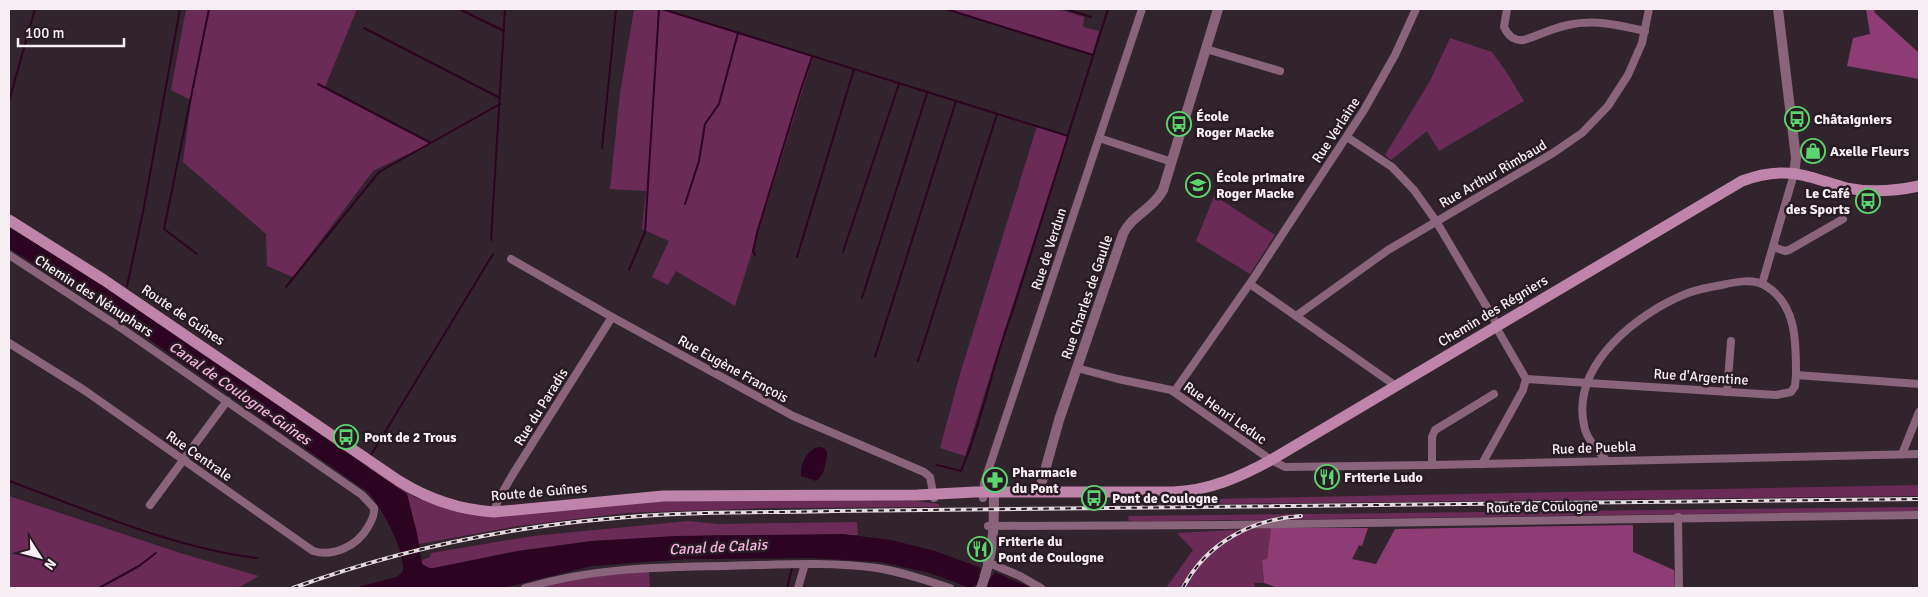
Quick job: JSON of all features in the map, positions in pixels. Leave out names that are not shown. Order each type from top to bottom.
[{"type":"main road","name":"Chemin des Régniers","points":[[988,495],[1039,492],[1192,491],[1232,479],[1271,460],[1736,184],[1763,175],[1794,174],[1860,190],[1917,189]]},
{"type":"main road","name":"Route de Guînes","points":[[9,220],[86,268],[398,481],[439,501],[471,509],[494,512],[654,497],[988,495]]},
{"type":"main road","name":"Chemin des Régniers","points":[[988,495],[1056,498],[1084,493]]},
{"type":"street","name":"Rue de Verdun","points":[[988,495],[987,474],[1142,9]]},
{"type":"street","name":"Rue Charles de Gaulle","points":[[1039,492],[1057,427],[1125,231],[1130,223],[1159,197],[1172,162],[1218,9]]},
{"type":"street","name":"Rue Verlaine","points":[[1174,392],[1250,284],[1347,137],[1388,69],[1416,9]]},
{"type":"street","points":[[1508,9],[1504,27],[1509,36],[1518,41],[1564,26],[1582,23],[1614,24],[1645,31]]},
{"type":"street","name":"Rue Arthur Rimbaud","points":[[1296,316],[1381,255],[1553,154],[1582,133],[1608,106],[1622,87],[1638,53],[1649,9]]},
{"type":"street","points":[[1762,284],[1794,174],[1796,158],[1778,9]]},
{"type":"street","points":[[1206,49],[1280,71]]},
{"type":"street","points":[[1347,137],[1402,176],[1419,195],[1436,221],[1526,379],[1522,390],[1482,464]]},
{"type":"street","points":[[1099,138],[1172,162]]},
{"type":"street","points":[[1773,247],[1785,251],[1790,250],[1843,218]]},
{"type":"street","name":"Chemin des Nénuphars","points":[[9,255],[116,325],[364,498],[374,508],[372,519]]},
{"type":"street","name":"Rue Eugène François","points":[[511,259],[612,317],[793,416],[833,434],[892,456],[924,472],[930,477],[933,496]]},
{"type":"street","points":[[1606,460],[1589,438],[1584,425],[1583,405],[1586,383],[1598,362],[1636,322],[1658,307],[1684,294],[1707,287],[1743,282],[1762,284],[1778,296],[1790,315],[1796,345],[1796,375],[1919,384]]},
{"type":"street","points":[[1250,284],[1396,386]]},
{"type":"street","name":"Rue du Paradis","points":[[494,512],[509,482],[612,317]]},
{"type":"street","points":[[1727,392],[1731,341]]},
{"type":"street","name":"Rue Centrale","points":[[9,343],[84,390],[313,552],[325,552],[350,546],[363,535],[372,519]]},
{"type":"street","name":"Rue Henri Leduc","points":[[1077,368],[1118,380],[1174,392],[1271,460]]},
{"type":"street","name":"Rue d'Argentine","points":[[1526,379],[1771,395],[1784,394],[1793,389],[1796,375]]},
{"type":"street","points":[[1432,466],[1432,437],[1435,430],[1494,394]]},
{"type":"street","points":[[150,505],[227,401]]},
{"type":"street","points":[[1902,454],[1919,412]]},
{"type":"street","name":"Rue de Puebla","points":[[1271,460],[1281,466],[1288,467],[1432,466],[1606,460],[1919,454]]},
{"type":"street","points":[[981,588],[988,565],[991,526],[988,495]]},
{"type":"street","name":"Route de Coulogne","points":[[991,526],[1919,515]]},
{"type":"street","points":[[1678,517],[1679,588]]},
{"type":"street","points":[[798,588],[805,564]]},
{"type":"street","points":[[525,588],[565,577],[612,571],[683,566],[805,564],[876,568],[910,575],[950,588]]},
{"type":"street","points":[[988,565],[1020,576],[1041,588]]},
{"type":"shaded area","points":[[186,9],[357,9],[325,87],[431,143],[373,171],[293,277],[267,266],[266,234],[183,162],[191,100],[171,90]]},
{"type":"shaded area","points":[[634,9],[662,9],[813,57],[735,306],[676,271],[668,285],[652,277],[669,241],[642,229],[646,191],[610,189],[620,93]]},
{"type":"shaded area","points":[[944,9],[1058,9],[1084,17],[1083,27],[1099,31],[1092,55]]},
{"type":"shaded area","points":[[1866,9],[1876,9],[1874,12],[1919,53],[1919,79],[1847,66],[1853,38],[1870,34]]},
{"type":"shaded area","points":[[1450,38],[1492,52],[1524,101],[1439,151],[1427,131],[1391,160],[1385,155],[1430,81]]},
{"type":"shaded area","points":[[1037,126],[1068,136],[965,456],[940,448],[960,374]]},
{"type":"shaded area","points":[[1215,194],[1221,200],[1275,235],[1250,274],[1196,241]]},
{"type":"shaded area","points":[[370,467],[414,497],[445,508],[737,499],[916,501],[939,504],[939,507],[773,508],[625,513],[518,526],[419,544],[407,494],[367,468]]},
{"type":"shaded area","points":[[1919,485],[1919,496],[1128,505],[1128,497],[1201,494],[1208,499]]},
{"type":"shaded area","points":[[9,496],[180,553],[259,576],[238,588],[9,588]]},
{"type":"shaded area","points":[[1919,507],[1919,511],[1168,521],[1129,521],[1128,516]]},
{"type":"shaded area","points":[[688,521],[718,524],[857,522],[858,535],[717,535],[592,541],[518,551],[434,568],[429,568],[422,564],[422,560],[430,557],[431,553],[533,536]]},
{"type":"shaded area","points":[[1633,525],[1633,552],[1674,570],[1675,588],[1278,588],[1264,583],[1262,560],[1267,559],[1271,528],[1368,528],[1362,546],[1359,545],[1352,559],[1376,564],[1395,529]]},
{"type":"shaded area","points":[[1271,528],[1267,559],[1262,561],[1264,583],[1254,583],[1255,588],[1166,588],[1193,550],[1177,533]]},
{"type":"shaded area","points":[[649,571],[650,588],[539,588],[589,575]]},
{"type":"water","points":[[9,227],[81,271],[407,494],[417,533],[422,564],[429,568],[518,551],[592,541],[675,536],[843,534],[891,540],[935,551],[981,568],[978,576],[990,579],[995,572],[1031,588],[984,588],[975,585],[970,588],[930,573],[880,562],[811,558],[687,559],[592,566],[503,588],[354,588],[397,577],[403,571],[396,541],[386,520],[369,493],[114,315],[9,248]]},
{"type":"water","points":[[819,447],[827,451],[822,475],[816,481],[801,476],[805,458],[811,451]]},
{"type":"waterway","points":[[9,101],[35,9]]},
{"type":"waterway","points":[[127,286],[143,212],[180,9]]},
{"type":"waterway","points":[[197,254],[164,229],[209,9]]},
{"type":"waterway","points":[[459,9],[504,31]]},
{"type":"waterway","points":[[491,240],[505,9]]},
{"type":"waterway","points":[[602,148],[616,9]]},
{"type":"waterway","points":[[629,270],[645,232],[659,9]]},
{"type":"waterway","points":[[662,9],[1068,136],[969,452],[961,471],[937,465]]},
{"type":"waterway","points":[[946,9],[1093,55]]},
{"type":"waterway","points":[[1066,9],[1091,17]]},
{"type":"waterway","points":[[1068,135],[1108,9]]},
{"type":"waterway","points":[[364,28],[500,98]]},
{"type":"waterway","points":[[685,204],[699,161],[705,124],[719,104],[738,33]]},
{"type":"waterway","points":[[755,255],[753,251],[757,233],[812,57]]},
{"type":"waterway","points":[[797,257],[854,69]]},
{"type":"waterway","points":[[318,84],[431,143]]},
{"type":"waterway","points":[[843,252],[899,84]]},
{"type":"waterway","points":[[862,298],[927,93]]},
{"type":"waterway","points":[[875,357],[956,101]]},
{"type":"waterway","points":[[286,287],[379,172],[500,104]]},
{"type":"waterway","points":[[918,361],[997,114]]},
{"type":"waterway","points":[[371,455],[493,254]]},
{"type":"waterway","points":[[9,481],[162,537],[225,553],[257,558]]},
{"type":"waterway","points":[[99,588],[139,566],[156,553]]},
{"type":"waterway","points":[[787,588],[792,568]]},
{"type":"railway","points":[[293,588],[372,562],[453,542],[535,527],[671,514],[1919,499]]},
{"type":"railway","points":[[1183,588],[1204,558],[1232,536],[1265,522],[1301,516]]},
{"type":"place","name":"Châtaigniers","points":[[1797,119]]},
{"type":"place","name":"École Roger Macke","points":[[1179,124]]},
{"type":"place","name":"Axelle Fleurs","points":[[1813,151]]},
{"type":"place","name":"École primaire Roger Macke","points":[[1198,185]]},
{"type":"place","name":"Le Café des Sports","points":[[1868,201]]},
{"type":"place","name":"Pont de 2 Trous","points":[[346,437]]},
{"type":"place","name":"Friterie Ludo","points":[[1327,477]]},
{"type":"place","name":"Pharmacie du Pont","points":[[995,480]]},
{"type":"place","name":"Pont de Coulogne","points":[[1094,498]]},
{"type":"place","name":"Friterie du Pont de Coulogne","points":[[980,549]]},
{"type":"water label","name":"Canal de Coulogne-Guînes","points":[[240,393]]},
{"type":"water label","name":"Canal de Calais","points":[[718,547]]}]
